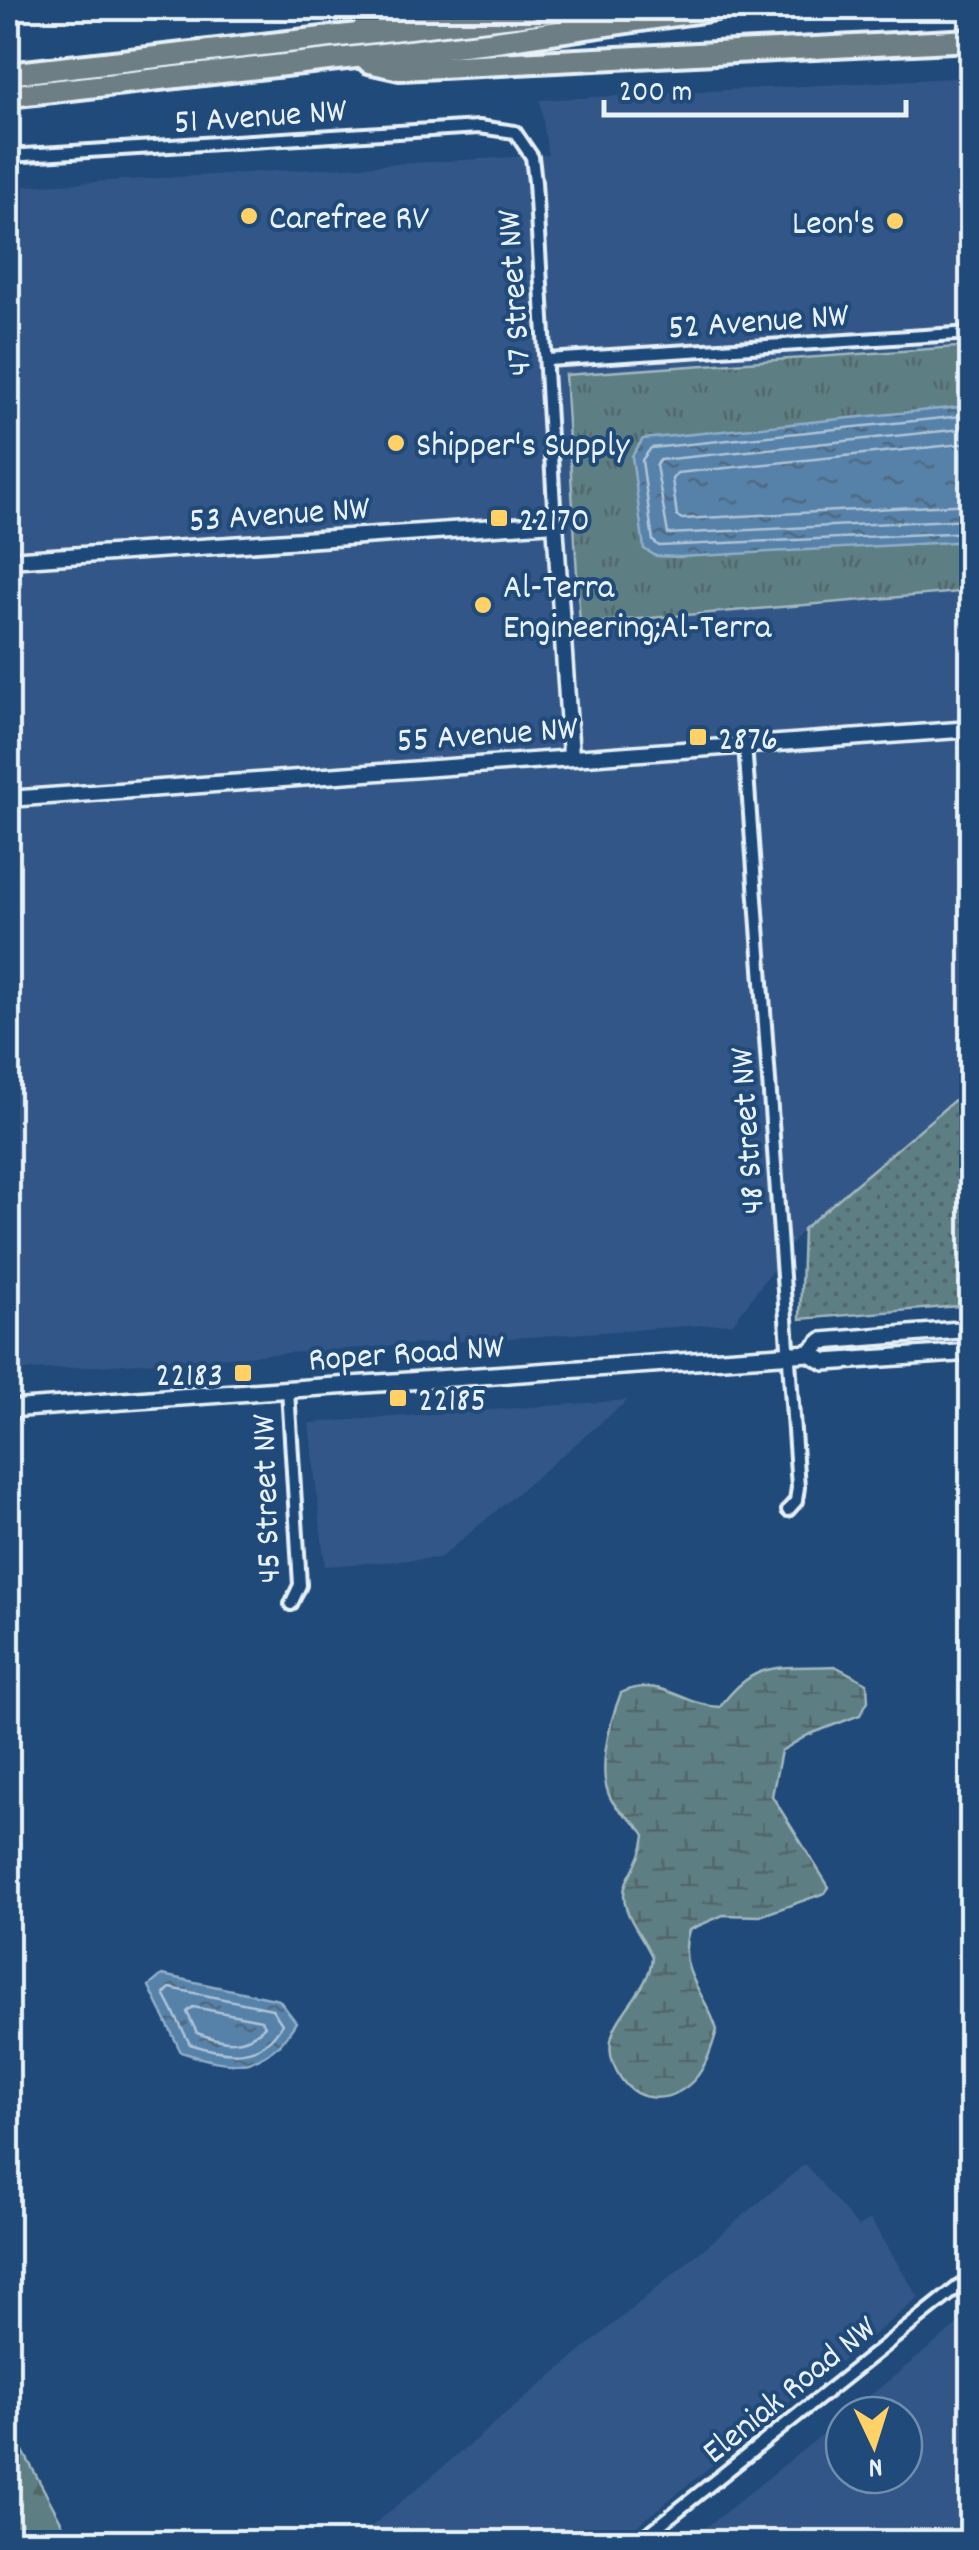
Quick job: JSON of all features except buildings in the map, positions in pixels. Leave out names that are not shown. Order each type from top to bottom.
[{"type":"highway","points":[[350,48],[387,18],[440,8]]},
{"type":"highway","points":[[8,96],[350,48],[584,8]]},
{"type":"highway","points":[[8,74],[350,48],[724,8]]},
{"type":"highway","points":[[350,48],[400,69],[972,40]]},
{"type":"highway","points":[[920,44],[972,52]]},
{"type":"main road","name":"Roper Road NW","points":[[809,1353],[822,1340],[972,1329]]},
{"type":"main road","name":"Roper Road NW","points":[[8,1409],[789,1354],[809,1353],[824,1362],[972,1352]]},
{"type":"street","name":"51 Avenue NW","points":[[8,156],[479,128],[515,132]]},
{"type":"street","name":"47 Street NW","points":[[515,132],[532,157],[572,756]]},
{"type":"street","name":"52 Avenue NW","points":[[547,360],[972,334]]},
{"type":"street","name":"53 Avenue NW","points":[[8,560],[555,523]]},
{"type":"street","name":"55 Avenue NW","points":[[8,799],[972,729]]},
{"type":"street","name":"48 Street NW","points":[[745,744],[798,1487],[796,1500],[788,1510]]},
{"type":"street","name":"45 Street NW","points":[[288,1390],[300,1585],[291,1604]]},
{"type":"street","name":"Eleniak Road NW","points":[[638,2542],[972,2276]]},
{"type":"shaded area","points":[[971,77],[971,346],[563,378],[580,623],[971,591],[971,1086],[803,1229],[733,1323],[8,1372],[8,187],[548,155],[540,100]]},
{"type":"shaded area","points":[[628,1400],[440,1558],[325,1566],[309,1423]]},
{"type":"shaded area","points":[[805,2164],[858,2227],[870,2219],[919,2298],[617,2542],[353,2542]]},
{"type":"shaded area","points":[[971,2314],[971,2542],[688,2542],[824,2433],[824,2495],[924,2495],[924,2395],[871,2395]]},
{"type":"green space","points":[[971,346],[971,591],[580,624],[565,375]]},
{"type":"green space","points":[[971,1086],[971,1305],[800,1319],[803,1229]]},
{"type":"green space","points":[[835,1666],[867,1683],[868,1701],[860,1715],[808,1735],[781,1751],[772,1796],[829,1887],[825,1893],[760,1916],[723,1915],[689,1930],[686,1958],[717,2030],[713,2043],[702,2069],[685,2088],[666,2097],[636,2093],[620,2077],[612,2059],[611,2043],[615,2028],[641,1988],[652,1957],[624,1901],[627,1881],[641,1854],[645,1835],[612,1801],[605,1777],[609,1732],[621,1693],[647,1687],[720,1707],[757,1673],[783,1667]]},
{"type":"green space","points":[[8,2423],[72,2542],[8,2542]]},
{"type":"water","points":[[970,406],[971,541],[680,557],[656,556],[644,549],[632,456],[643,439]]},
{"type":"water","points":[[162,1975],[279,2000],[296,2022],[272,2051],[246,2063],[216,2061],[181,2052],[149,1986]]},
{"type":"waterway","points":[[8,2500],[19,2515],[24,2534],[42,2537],[44,2542]]},
{"type":"place","name":"Carefree RV","points":[[249,216]]},
{"type":"place","name":"Leon's","points":[[895,221]]},
{"type":"place","name":"Shipper's Supply","points":[[396,443]]},
{"type":"place","name":"22170","points":[[499,518]]},
{"type":"place","name":"Al-Terra Engineering;Al-Terra","points":[[483,605]]},
{"type":"place","name":"2876","points":[[698,737]]},
{"type":"place","name":"22183","points":[[243,1373]]},
{"type":"place","name":"22185","points":[[398,1398]]}]
